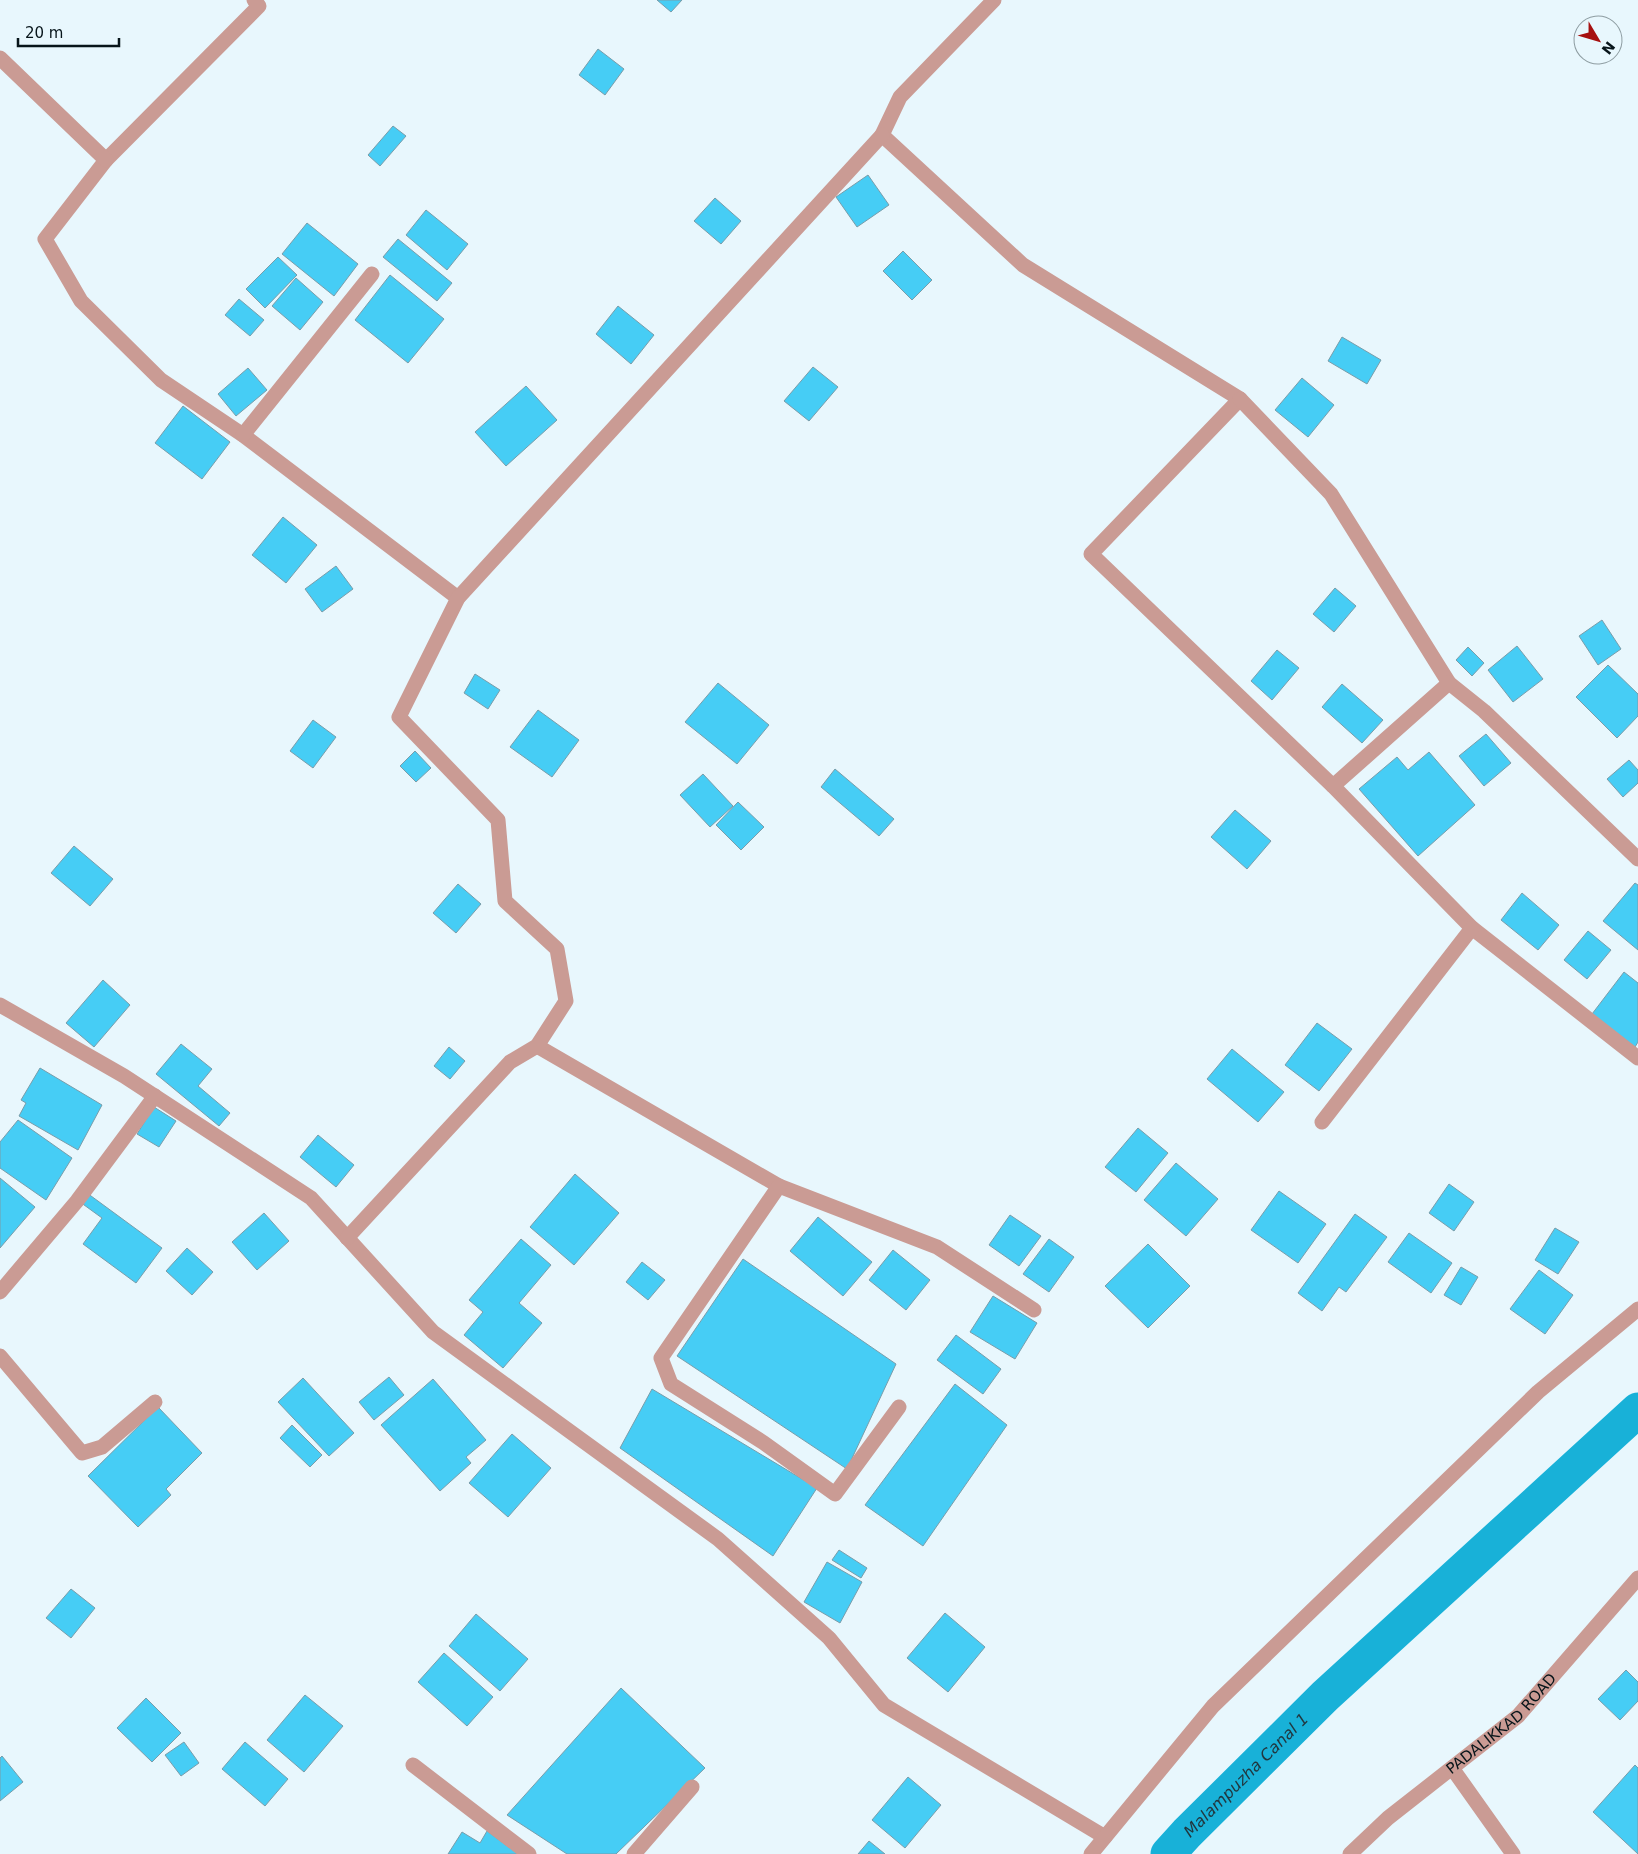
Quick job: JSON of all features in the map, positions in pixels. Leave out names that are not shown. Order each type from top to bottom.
[{"type":"street","points":[[254,0],[259,6],[106,160],[45,239],[81,301],[161,380],[243,435],[458,598]]},
{"type":"street","points":[[347,1238],[510,1062],[538,1046],[566,1001],[557,949],[505,901],[498,820],[399,717],[458,598],[882,135],[900,97],[994,0]]},
{"type":"street","points":[[0,58],[106,160]]},
{"type":"street","points":[[882,135],[1023,265],[1240,399],[1331,494],[1449,683],[1484,711],[1638,859]]},
{"type":"street","points":[[243,435],[372,274]]},
{"type":"street","points":[[1240,399],[1091,554],[1333,786],[1472,928],[1638,1058]]},
{"type":"street","points":[[1333,786],[1449,683]]},
{"type":"street","points":[[1322,1122],[1472,928]]},
{"type":"street","points":[[0,1005],[124,1076],[312,1198],[433,1332],[718,1539],[829,1638],[884,1705],[1105,1837]]},
{"type":"street","points":[[538,1046],[779,1186],[937,1247],[1034,1310]]},
{"type":"street","points":[[0,1292],[77,1201],[155,1096]]},
{"type":"street","points":[[779,1186],[661,1358],[672,1384],[764,1443],[835,1494],[899,1407]]},
{"type":"street","points":[[1091,1854],[1212,1706],[1538,1392],[1638,1309]]},
{"type":"street","points":[[0,1356],[82,1453],[102,1447],[155,1402]]},
{"type":"street","name":"PADALIKKAD ROAD","points":[[1350,1854],[1388,1818],[1518,1716],[1638,1578]]},
{"type":"street","points":[[413,1765],[530,1854]]},
{"type":"street","points":[[1452,1768],[1513,1854]]},
{"type":"street","points":[[634,1854],[692,1787]]},
{"type":"building","points":[[657,0],[682,0],[671,12]]},
{"type":"building","points":[[598,49],[624,69],[605,95],[579,75]]},
{"type":"building","points":[[393,126],[406,136],[380,166],[368,155]]},
{"type":"building","points":[[868,175],[889,205],[857,227],[836,197]]},
{"type":"building","points":[[715,198],[741,221],[721,244],[694,221]]},
{"type":"building","points":[[426,210],[468,244],[447,270],[406,235]]},
{"type":"building","points":[[307,223],[358,264],[334,296],[282,254]]},
{"type":"building","points":[[398,239],[452,283],[437,301],[383,257]]},
{"type":"building","points":[[903,251],[932,280],[912,300],[883,271]]},
{"type":"building","points":[[278,257],[297,275],[265,308],[246,289]]},
{"type":"building","points":[[390,275],[444,319],[408,363],[355,320]]},
{"type":"building","points":[[296,278],[323,302],[300,330],[272,306]]},
{"type":"building","points":[[239,299],[264,320],[250,336],[225,315]]},
{"type":"building","points":[[618,306],[654,335],[631,364],[596,334]]},
{"type":"building","points":[[1342,337],[1381,360],[1367,384],[1328,361]]},
{"type":"building","points":[[813,367],[838,387],[809,421],[784,401]]},
{"type":"building","points":[[248,368],[267,390],[236,416],[218,394]]},
{"type":"building","points":[[1302,378],[1334,405],[1308,437],[1275,410]]},
{"type":"building","points":[[526,386],[557,420],[506,466],[475,432]]},
{"type":"building","points":[[183,406],[230,442],[202,479],[155,443]]},
{"type":"building","points":[[283,517],[317,545],[286,583],[252,555]]},
{"type":"building","points":[[336,566],[353,589],[322,612],[305,589]]},
{"type":"building","points":[[1335,588],[1356,606],[1334,632],[1313,614]]},
{"type":"building","points":[[1602,620],[1621,649],[1598,665],[1579,636]]},
{"type":"building","points":[[1517,646],[1543,679],[1513,702],[1488,670]]},
{"type":"building","points":[[1468,647],[1484,663],[1472,676],[1456,660]]},
{"type":"building","points":[[1277,650],[1299,668],[1272,700],[1251,681]]},
{"type":"building","points":[[1608,665],[1638,694],[1638,716],[1617,738],[1576,697]]},
{"type":"building","points":[[475,674],[500,690],[488,709],[464,693]]},
{"type":"building","points":[[718,683],[769,725],[737,764],[685,722]]},
{"type":"building","points":[[1342,684],[1383,720],[1362,743],[1322,707]]},
{"type":"building","points":[[538,710],[579,740],[552,777],[510,747]]},
{"type":"building","points":[[313,720],[336,737],[313,768],[290,751]]},
{"type":"building","points":[[1486,734],[1511,763],[1484,786],[1459,756]]},
{"type":"building","points":[[415,751],[431,768],[416,782],[400,766]]},
{"type":"building","points":[[1429,752],[1475,805],[1418,856],[1359,789],[1397,757],[1408,770]]},
{"type":"building","points":[[1629,760],[1638,770],[1638,783],[1623,797],[1607,779]]},
{"type":"building","points":[[835,769],[894,819],[879,836],[821,787]]},
{"type":"building","points":[[703,774],[733,806],[710,827],[680,795]]},
{"type":"building","points":[[738,802],[764,827],[741,850],[716,825]]},
{"type":"building","points":[[1235,810],[1271,841],[1247,869],[1211,837]]},
{"type":"building","points":[[74,846],[113,879],[90,906],[51,873]]},
{"type":"building","points":[[1635,883],[1638,885],[1638,950],[1603,921]]},
{"type":"building","points":[[458,884],[481,904],[456,933],[433,913]]},
{"type":"building","points":[[1522,893],[1559,925],[1538,950],[1501,920]]},
{"type":"building","points":[[1588,931],[1611,950],[1587,979],[1564,960]]},
{"type":"building","points":[[1624,972],[1638,983],[1638,1042],[1635,1047],[1592,1014]]},
{"type":"building","points":[[103,980],[130,1005],[94,1047],[66,1023]]},
{"type":"building","points":[[1317,1023],[1352,1049],[1319,1091],[1285,1065]]},
{"type":"building","points":[[181,1044],[212,1069],[198,1086],[230,1113],[219,1126],[156,1074]]},
{"type":"building","points":[[449,1047],[465,1061],[450,1079],[434,1066]]},
{"type":"building","points":[[1232,1049],[1284,1092],[1258,1122],[1207,1079]]},
{"type":"building","points":[[40,1068],[102,1105],[78,1150],[19,1116],[26,1103],[21,1100]]},
{"type":"building","points":[[154,1107],[176,1121],[159,1147],[137,1134]]},
{"type":"building","points":[[18,1120],[72,1158],[46,1200],[0,1168],[0,1142]]},
{"type":"building","points":[[1138,1128],[1168,1153],[1136,1192],[1105,1167]]},
{"type":"building","points":[[318,1135],[354,1165],[336,1187],[300,1157]]},
{"type":"building","points":[[1176,1163],[1218,1199],[1186,1236],[1144,1200]]},
{"type":"building","points":[[575,1174],[619,1213],[574,1265],[530,1227]]},
{"type":"building","points":[[0,1178],[35,1207],[0,1248]]},
{"type":"building","points":[[1449,1184],[1474,1202],[1454,1231],[1429,1213]]},
{"type":"building","points":[[1279,1191],[1326,1224],[1298,1263],[1251,1230]]},
{"type":"building","points":[[87,1193],[162,1248],[136,1283],[83,1244],[102,1218],[80,1202]]},
{"type":"building","points":[[264,1213],[289,1241],[257,1270],[232,1242]]},
{"type":"building","points":[[1355,1214],[1387,1237],[1346,1292],[1339,1287],[1322,1311],[1298,1293]]},
{"type":"building","points":[[1010,1215],[1041,1236],[1019,1266],[989,1245]]},
{"type":"building","points":[[818,1217],[872,1262],[843,1296],[790,1251]]},
{"type":"building","points":[[1555,1228],[1579,1242],[1558,1274],[1535,1260]]},
{"type":"building","points":[[1409,1233],[1452,1263],[1431,1293],[1388,1262]]},
{"type":"building","points":[[521,1239],[551,1265],[519,1303],[542,1323],[503,1368],[464,1335],[483,1312],[469,1300]]},
{"type":"building","points":[[1049,1239],[1074,1257],[1049,1292],[1023,1274]]},
{"type":"building","points":[[1148,1244],[1190,1286],[1148,1328],[1105,1286]]},
{"type":"building","points":[[187,1248],[213,1272],[192,1295],[166,1271]]},
{"type":"building","points":[[893,1250],[930,1280],[906,1310],[869,1280]]},
{"type":"building","points":[[743,1259],[896,1364],[847,1469],[677,1356]]},
{"type":"building","points":[[642,1262],[665,1280],[648,1300],[626,1282]]},
{"type":"building","points":[[1461,1267],[1478,1277],[1461,1305],[1444,1295]]},
{"type":"building","points":[[1539,1270],[1573,1295],[1545,1334],[1510,1309]]},
{"type":"building","points":[[993,1296],[1037,1323],[1015,1359],[970,1332]]},
{"type":"building","points":[[956,1335],[1001,1369],[983,1394],[937,1360]]},
{"type":"building","points":[[389,1377],[404,1395],[374,1420],[359,1402]]},
{"type":"building","points":[[303,1378],[354,1433],[329,1456],[278,1402]]},
{"type":"building","points":[[433,1379],[486,1440],[466,1457],[471,1463],[440,1491],[381,1425]]},
{"type":"building","points":[[955,1384],[1007,1425],[923,1546],[865,1505]]},
{"type":"building","points":[[652,1389],[817,1488],[773,1556],[620,1448]]},
{"type":"building","points":[[158,1407],[202,1453],[166,1489],[171,1495],[138,1527],[88,1476]]},
{"type":"building","points":[[292,1425],[322,1455],[310,1467],[280,1438]]},
{"type":"building","points":[[512,1434],[551,1468],[508,1517],[469,1483]]},
{"type":"building","points":[[839,1550],[867,1568],[861,1578],[832,1560]]},
{"type":"building","points":[[827,1562],[862,1582],[840,1623],[804,1602]]},
{"type":"building","points":[[71,1589],[95,1608],[71,1638],[46,1618]]},
{"type":"building","points":[[945,1613],[985,1647],[948,1692],[907,1658]]},
{"type":"building","points":[[476,1614],[528,1659],[500,1691],[449,1646]]},
{"type":"building","points":[[444,1653],[493,1697],[467,1726],[418,1682]]},
{"type":"building","points":[[1626,1670],[1638,1682],[1638,1701],[1620,1720],[1598,1699]]},
{"type":"building","points":[[621,1688],[705,1768],[616,1854],[567,1854],[507,1815]]},
{"type":"building","points":[[305,1695],[343,1726],[304,1772],[267,1740]]},
{"type":"building","points":[[146,1698],[181,1733],[152,1762],[117,1728]]},
{"type":"building","points":[[184,1742],[199,1763],[181,1776],[165,1755]]},
{"type":"building","points":[[245,1742],[288,1779],[265,1806],[222,1769]]},
{"type":"building","points":[[2,1756],[23,1782],[0,1801],[0,1758]]},
{"type":"building","points":[[1635,1765],[1638,1768],[1638,1854],[1593,1812]]},
{"type":"building","points":[[908,1777],[941,1805],[905,1848],[872,1820]]},
{"type":"building","points":[[487,1831],[518,1854],[448,1854],[462,1832],[480,1843]]},
{"type":"building","points":[[869,1841],[885,1854],[858,1854]]},
{"type":"waterway","name":"Malampuzha Canal 1","points":[[1168,1854],[1325,1696],[1638,1410]]}]
